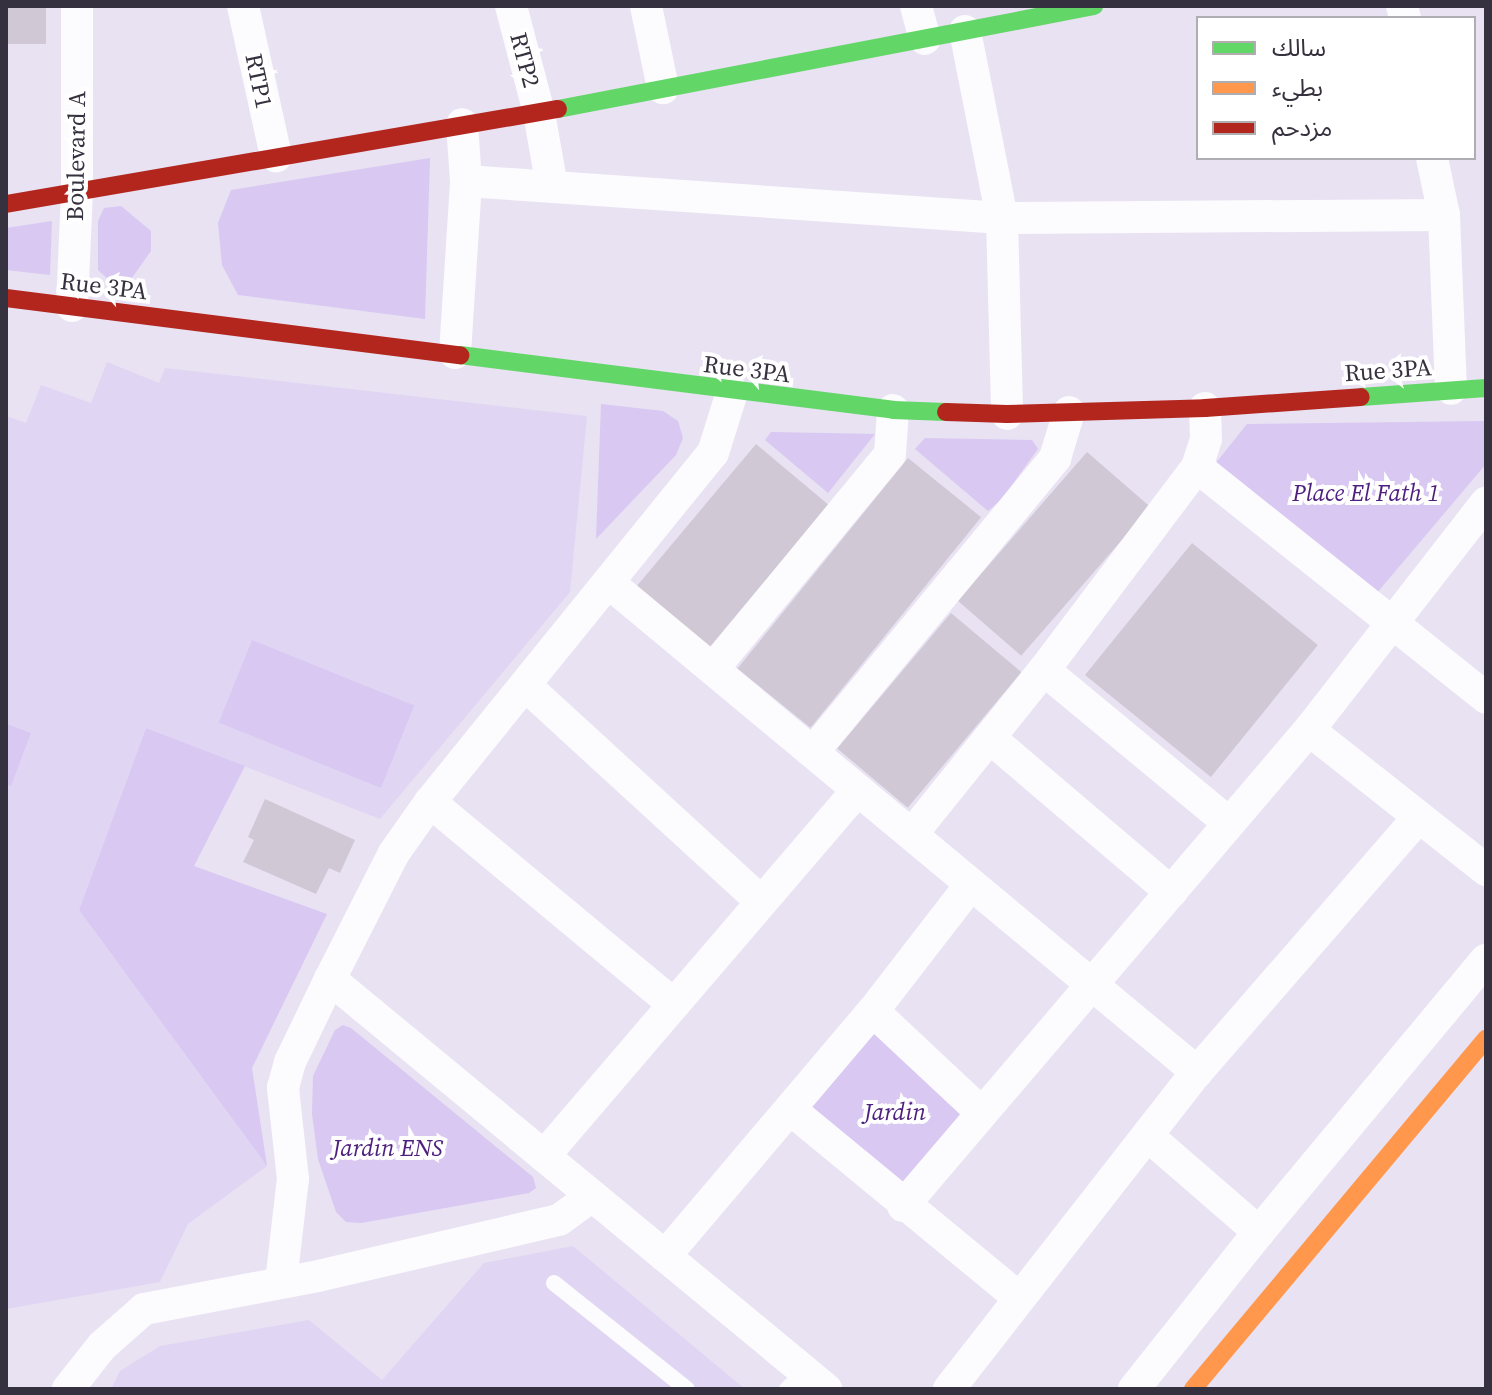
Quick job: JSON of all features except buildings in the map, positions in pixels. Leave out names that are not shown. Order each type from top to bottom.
[{"type":"street","name":"Boulevard A","points":[[72,306],[77,191],[77,6]]},
{"type":"street","name":"RTP1","points":[[245,6],[276,156]]},
{"type":"street","name":"RTP2","points":[[511,6],[539,113],[552,187]]},
{"type":"street","points":[[646,6],[663,88]]},
{"type":"street","points":[[916,6],[925,39]]},
{"type":"street","points":[[6,204],[539,113],[965,31],[1054,9],[1094,6]]},
{"type":"street","points":[[965,31],[1002,218],[1007,414]]},
{"type":"street","points":[[455,353],[466,181],[462,124]]},
{"type":"street","points":[[1432,160],[1444,215],[1451,389]]},
{"type":"street","points":[[466,181],[1002,218],[1444,215]]},
{"type":"street","name":"Rue 3PA","points":[[6,298],[893,410],[1007,414],[1205,408],[1486,388]]},
{"type":"street","points":[[281,1282],[293,1179],[283,1088],[290,1062],[330,979],[394,853],[430,802],[713,453],[732,392]]},
{"type":"street","points":[[912,834],[1044,670],[1197,467],[1206,439],[1205,408]]},
{"type":"street","points":[[713,669],[890,454],[893,410]]},
{"type":"street","points":[[813,752],[1055,458],[1069,412]]},
{"type":"street","points":[[1197,467],[1486,698]]},
{"type":"street","points":[[903,1206],[1094,986],[1228,822],[1309,730],[1486,503]]},
{"type":"street","points":[[609,583],[1197,1072]]},
{"type":"street","points":[[1044,670],[1228,822]]},
{"type":"street","points":[[526,686],[761,901]]},
{"type":"street","points":[[1309,730],[1417,819],[1486,870]]},
{"type":"street","points":[[990,738],[1171,892]]},
{"type":"street","points":[[544,1156],[858,790]]},
{"type":"street","points":[[430,802],[673,1004]]},
{"type":"street","points":[[949,1389],[1197,1072],[1417,819]]},
{"type":"street","points":[[665,1256],[873,1011],[971,884]]},
{"type":"street","points":[[1134,1389],[1259,1232],[1486,960]]},
{"type":"street","points":[[330,979],[665,1256],[806,1383]]},
{"type":"street","points":[[873,1011],[982,1113]]},
{"type":"street","points":[[1193,1389],[1486,1038]]},
{"type":"street","points":[[790,1109],[903,1206],[1019,1298]]},
{"type":"street","points":[[1148,1136],[1259,1232]]},
{"type":"street","points":[[68,1389],[102,1346],[144,1309],[559,1220],[592,1196]]},
{"type":"lane","points":[[554,1283],[687,1389]]},
{"type":"shaded area","points":[[107,362],[159,383],[165,368],[587,416],[570,592],[380,819],[146,728],[79,910],[267,1166],[188,1224],[160,1282],[6,1309],[6,416],[26,423],[41,385],[91,403]]},
{"type":"shaded area","points":[[573,1246],[745,1389],[111,1389],[120,1371],[160,1346],[309,1320],[382,1380],[484,1263]]},
{"type":"green space","points":[[430,158],[425,319],[238,295],[222,265],[218,223],[231,190]]},
{"type":"green space","points":[[121,206],[151,231],[151,251],[129,282],[108,279],[98,270],[98,221],[104,208]]},
{"type":"green space","points":[[52,221],[50,275],[6,270],[6,228]]},
{"type":"green space","points":[[601,404],[663,411],[678,421],[683,438],[676,455],[596,539]]},
{"type":"green space","name":"Place El Fath 1","points":[[1486,421],[1486,464],[1376,594],[1215,464],[1247,424]]},
{"type":"green space","points":[[771,432],[875,434],[828,493],[765,440]]},
{"type":"green space","points":[[925,438],[1032,440],[1038,449],[1001,500],[988,511],[915,449]]},
{"type":"green space","points":[[252,640],[414,706],[381,788],[219,723]]},
{"type":"green space","points":[[6,724],[31,733],[11,786],[6,784]]},
{"type":"green space","points":[[146,728],[245,766],[194,866],[327,914],[252,1068],[267,1166],[79,910]]},
{"type":"green space","name":"Jardin ENS","points":[[343,1025],[351,1028],[533,1177],[536,1188],[529,1193],[361,1223],[346,1222],[336,1212],[318,1159],[312,1114],[313,1076],[335,1030]]},
{"type":"green space","name":"Jardin","points":[[877,1026],[973,1106],[903,1190],[807,1109]]},
{"type":"traffic: fast","points":[[558,109],[1094,6]]},
{"type":"traffic: fast","points":[[460,355],[893,410],[946,412]]},
{"type":"traffic: fast","points":[[1361,397],[1486,388]]},
{"type":"traffic: slow","points":[[1193,1389],[1486,1038]]},
{"type":"traffic: jam","points":[[6,204],[558,109]]},
{"type":"traffic: jam","points":[[6,298],[460,355]]},
{"type":"traffic: jam","points":[[946,412],[1007,414],[1205,408],[1361,397]]}]
